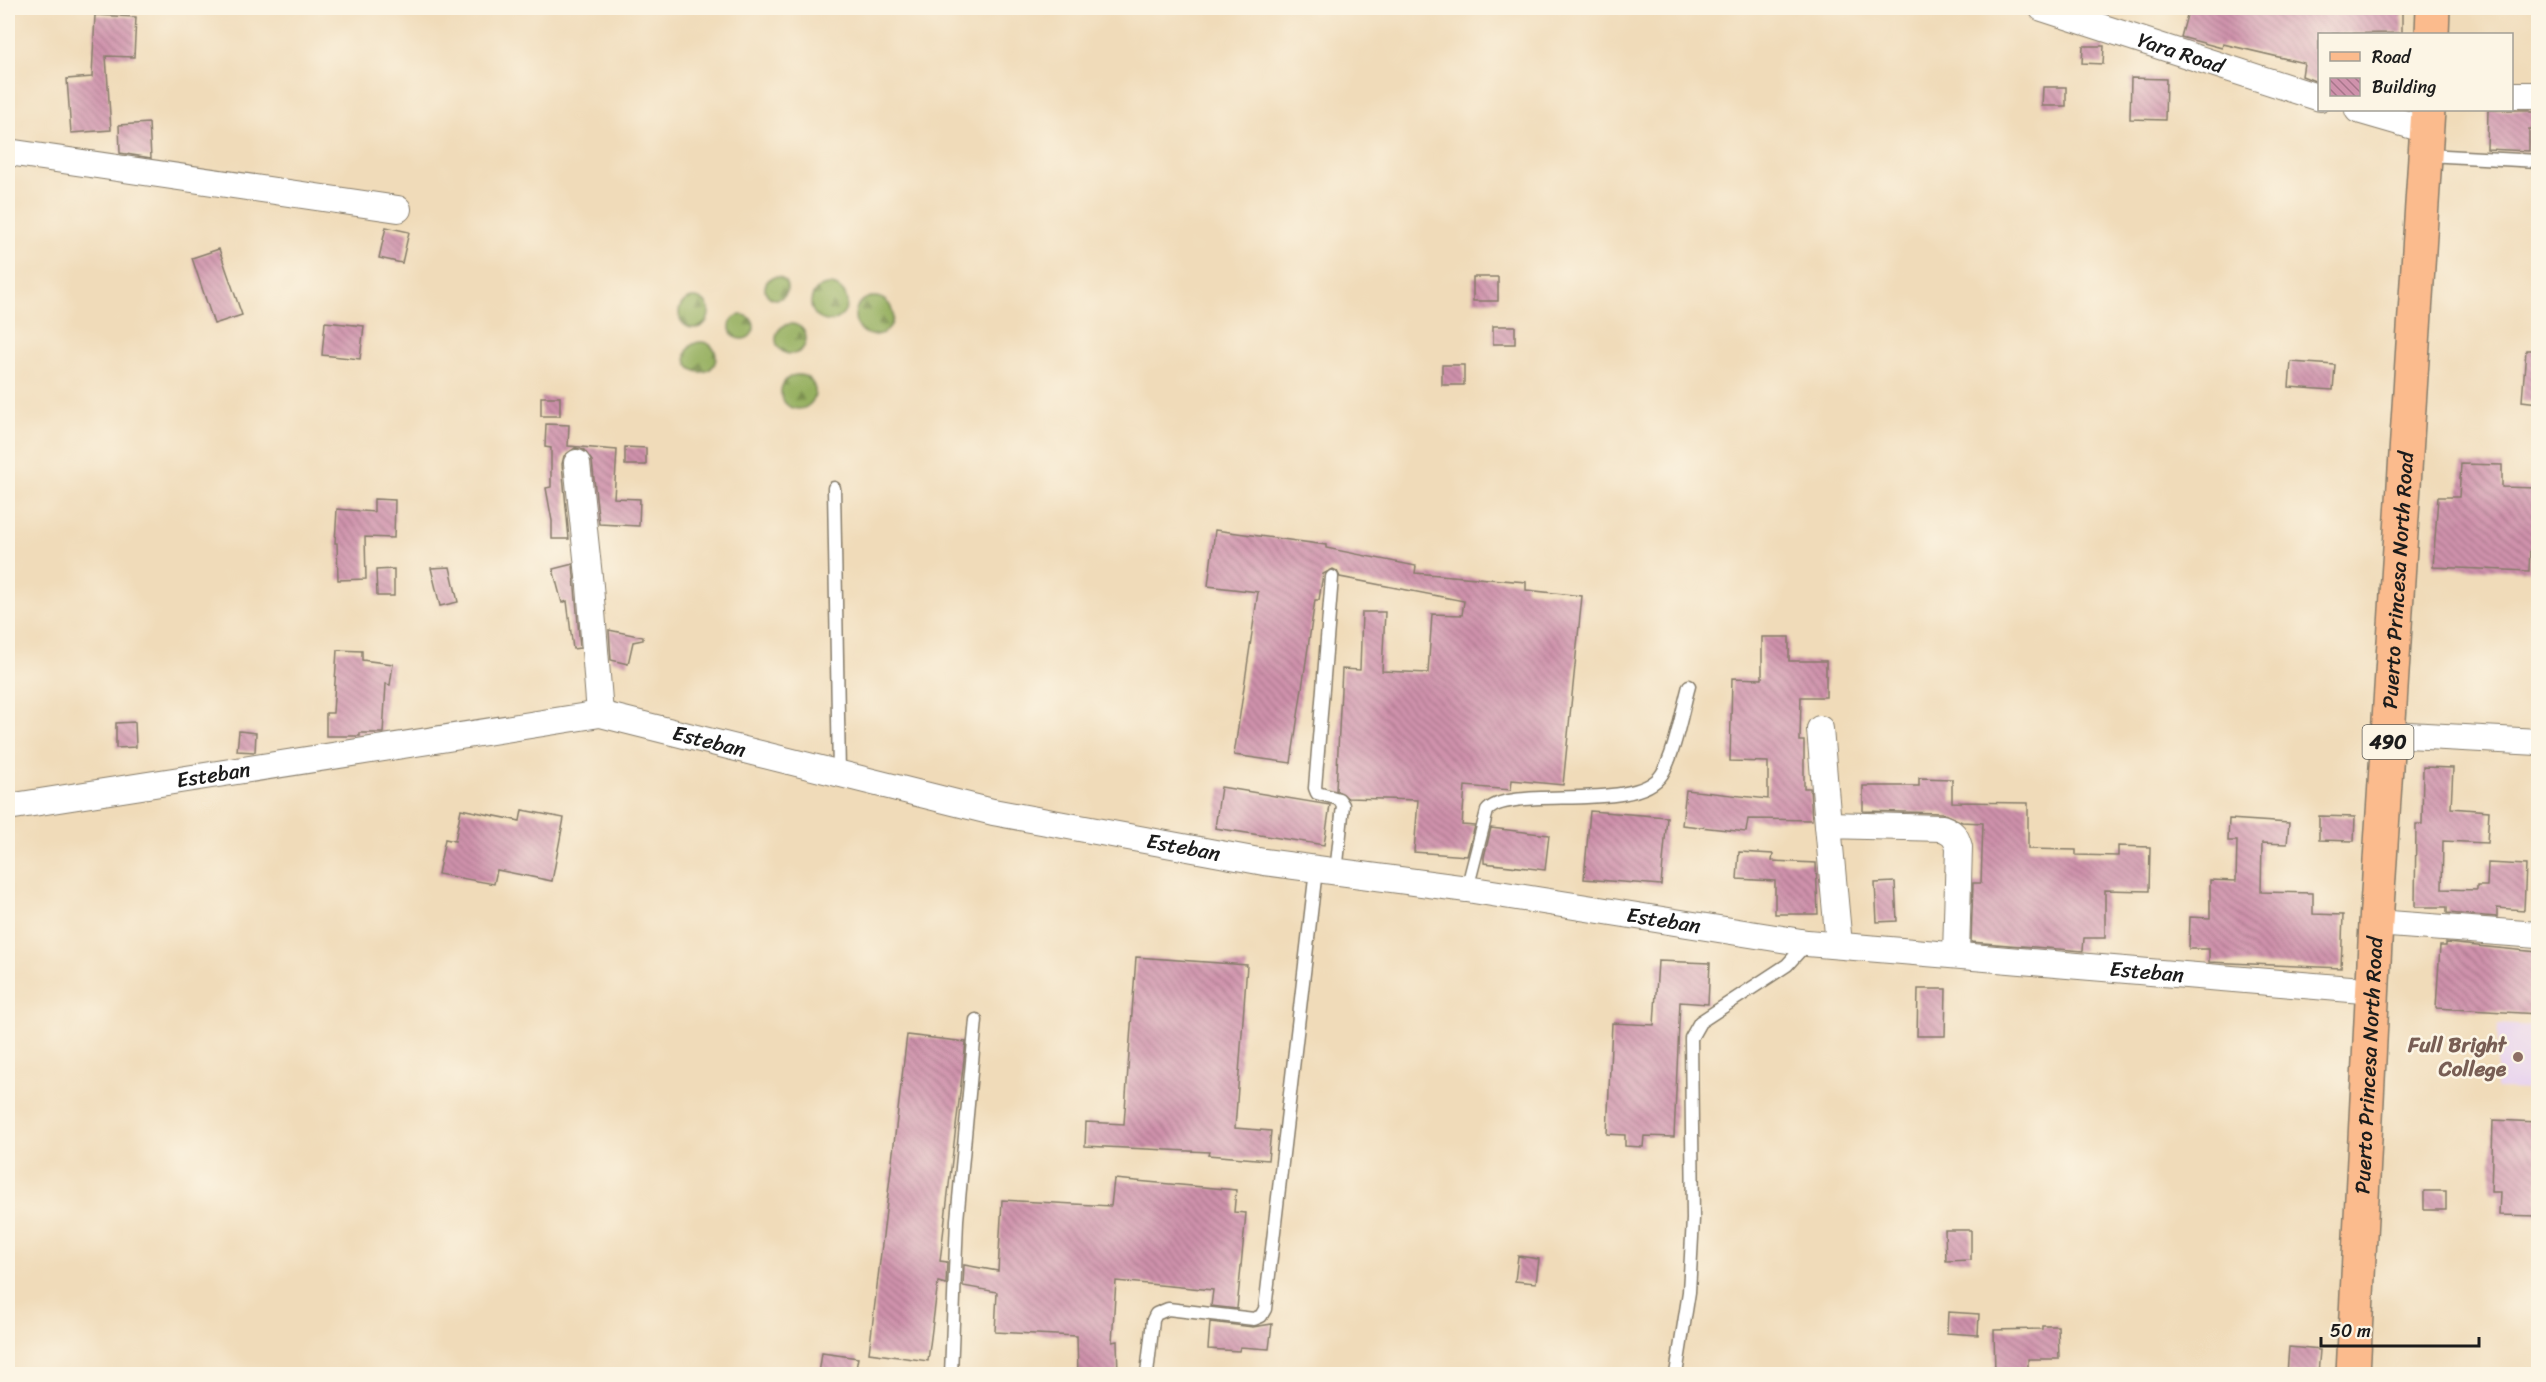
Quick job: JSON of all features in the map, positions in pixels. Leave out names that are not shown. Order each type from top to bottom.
[{"type":"main road","points":[[2432,33],[2433,8]]},
{"type":"main road","name":"Puerto Princesa North Road","points":[[2353,1374],[2376,923],[2427,131]]},
{"type":"street","name":"Yara Road","points":[[2042,8],[2318,98]]},
{"type":"street","points":[[2513,95],[2538,95]]},
{"type":"street","points":[[2361,111],[2427,131]]},
{"type":"street","points":[[8,152],[398,209]]},
{"type":"street","points":[[577,463],[600,714]]},
{"type":"street","name":"Esteban","points":[[8,807],[600,714],[993,812],[1264,862],[1467,889],[1807,943],[2374,991]]},
{"type":"street","points":[[1820,729],[1839,945]]},
{"type":"street","points":[[2389,734],[2538,742]]},
{"type":"street","points":[[1828,825],[1942,828],[1956,837],[1959,847],[1956,954]]},
{"type":"street","points":[[2376,923],[2538,935]]},
{"type":"lane","points":[[2427,131],[2538,161]]},
{"type":"lane","points":[[834,488],[839,774]]},
{"type":"lane","points":[[1147,1374],[1153,1320],[1156,1314],[1168,1310],[1254,1319],[1261,1316],[1265,1309],[1326,871],[1343,805],[1339,799],[1317,793],[1315,788],[1332,577]]},
{"type":"lane","points":[[1467,889],[1487,811],[1491,806],[1502,801],[1569,798],[1641,791],[1653,785],[1667,764],[1689,686]]},
{"type":"lane","points":[[1676,1374],[1689,1292],[1693,1219],[1691,1038],[1700,1022],[1788,965],[1807,943]]},
{"type":"lane","points":[[951,1374],[957,1220],[976,1020]]},
{"type":"shaded area","name":"Full Bright College","points":[[2498,1024],[2538,1026],[2538,1090],[2496,1089]]},
{"type":"green space","points":[[772,277],[780,277],[787,284],[787,292],[780,299],[772,299],[765,292],[765,284]]},
{"type":"green space","points":[[829,285],[842,290],[847,303],[842,316],[829,321],[816,316],[811,303],[816,290]]},
{"type":"green space","points":[[874,297],[888,302],[893,316],[888,330],[874,335],[860,330],[855,316],[860,302]]},
{"type":"green space","points":[[694,298],[700,299],[708,307],[708,319],[700,327],[694,328],[688,327],[680,319],[679,313],[680,307],[688,299]]},
{"type":"green space","points":[[742,315],[751,318],[754,327],[751,336],[742,339],[733,336],[730,327],[733,318]]},
{"type":"green space","points":[[791,324],[802,328],[806,339],[802,350],[791,354],[780,350],[776,339],[780,328]]},
{"type":"green space","points":[[701,342],[712,346],[716,357],[712,368],[701,372],[690,368],[686,357],[690,346]]},
{"type":"green space","points":[[798,375],[810,380],[815,392],[810,404],[798,409],[786,404],[781,392],[786,380]]},
{"type":"building","points":[[2189,8],[2402,8],[2402,33],[2318,33],[2318,81],[2302,76],[2304,63],[2223,44],[2222,48],[2181,37]]},
{"type":"building","points":[[95,15],[136,17],[134,57],[106,56],[111,130],[71,133],[67,79],[92,77]]},
{"type":"building","points":[[2083,46],[2104,46],[2103,64],[2082,63]]},
{"type":"building","points":[[2131,78],[2166,79],[2165,120],[2130,119]]},
{"type":"building","points":[[2043,87],[2066,87],[2066,106],[2042,106]]},
{"type":"building","points":[[2530,110],[2530,112],[2538,112],[2538,129],[2529,129],[2529,151],[2487,149],[2488,111]]},
{"type":"building","points":[[149,123],[151,158],[120,153],[119,125]]},
{"type":"building","points":[[386,227],[409,232],[402,263],[379,258]]},
{"type":"building","points":[[219,249],[242,315],[214,324],[192,258]]},
{"type":"building","points":[[1473,277],[1498,277],[1498,301],[1473,301]]},
{"type":"building","points":[[325,322],[364,326],[360,359],[322,355]]},
{"type":"building","points":[[1493,326],[1515,326],[1515,344],[1493,344]]},
{"type":"building","points":[[2526,350],[2538,350],[2538,403],[2522,401]]},
{"type":"building","points":[[2291,362],[2335,365],[2333,390],[2289,387]]},
{"type":"building","points":[[1442,365],[1464,365],[1464,385],[1442,385]]},
{"type":"building","points":[[541,397],[560,397],[560,416],[541,416]]},
{"type":"building","points":[[546,424],[569,425],[568,446],[617,450],[614,498],[640,499],[639,526],[599,524],[592,461],[584,450],[575,448],[564,456],[562,464],[569,539],[552,539],[552,521],[546,488],[551,487],[551,448],[545,447]]},
{"type":"building","points":[[625,447],[646,448],[646,465],[625,465]]},
{"type":"building","points":[[2461,464],[2502,465],[2502,487],[2538,488],[2538,550],[2530,550],[2529,571],[2433,567],[2438,497],[2459,497]]},
{"type":"building","points":[[374,499],[395,500],[394,538],[365,537],[366,579],[338,580],[337,543],[335,543],[337,509],[374,512]]},
{"type":"building","points":[[1215,530],[1326,545],[1326,548],[1416,566],[1415,573],[1526,582],[1526,590],[1582,596],[1563,785],[1512,780],[1511,790],[1465,786],[1462,825],[1475,826],[1467,856],[1414,852],[1418,800],[1348,798],[1336,790],[1342,669],[1360,670],[1362,612],[1385,612],[1382,671],[1428,673],[1432,614],[1462,615],[1464,601],[1340,577],[1333,569],[1323,574],[1319,600],[1315,600],[1291,763],[1234,755],[1258,592],[1208,586]]},
{"type":"building","points":[[573,564],[580,648],[573,649],[567,601],[562,603],[553,569]]},
{"type":"building","points":[[450,567],[458,602],[440,606],[431,568]]},
{"type":"building","points":[[394,569],[394,596],[377,596],[376,570]]},
{"type":"building","points":[[609,630],[643,637],[643,640],[633,642],[628,664],[611,660]]},
{"type":"building","points":[[1762,637],[1789,637],[1789,661],[1826,661],[1826,697],[1801,697],[1800,741],[1804,741],[1804,788],[1810,788],[1812,820],[1748,819],[1746,832],[1682,825],[1686,790],[1768,799],[1768,762],[1730,761],[1732,678],[1762,679]]},
{"type":"building","points":[[337,650],[362,651],[362,660],[393,664],[390,685],[386,684],[383,733],[326,736],[326,713],[333,713]]},
{"type":"building","points":[[135,722],[136,747],[116,748],[116,723]]},
{"type":"building","points":[[239,731],[256,733],[255,752],[237,751]]},
{"type":"building","points":[[2423,767],[2453,768],[2451,808],[2489,811],[2487,843],[2443,841],[2442,889],[2477,890],[2477,886],[2487,886],[2488,863],[2526,865],[2524,910],[2497,908],[2497,917],[2447,913],[2447,907],[2415,907],[2416,824],[2422,824]]},
{"type":"building","points":[[1919,778],[1952,779],[1952,802],[2028,803],[2028,849],[2076,850],[2076,855],[2118,856],[2118,846],[2150,847],[2149,891],[2105,890],[2105,938],[2084,938],[2083,951],[1971,942],[1973,883],[1981,883],[1983,823],[1962,822],[1942,813],[1863,811],[1863,786],[1919,786]]},
{"type":"building","points":[[1221,787],[1330,805],[1324,845],[1215,828]]},
{"type":"building","points":[[461,809],[520,821],[522,810],[564,818],[552,881],[497,870],[494,884],[438,874],[445,839],[455,841]]},
{"type":"building","points":[[1590,811],[1667,817],[1661,885],[1584,879]]},
{"type":"building","points":[[2319,816],[2355,817],[2354,841],[2319,840]]},
{"type":"building","points":[[2229,819],[2289,823],[2287,844],[2262,843],[2261,892],[2313,893],[2313,914],[2343,915],[2341,968],[2209,962],[2209,949],[2189,949],[2190,917],[2210,918],[2210,880],[2236,881],[2237,841],[2228,841]]},
{"type":"building","points":[[1491,828],[1549,835],[1545,870],[1484,863]]},
{"type":"building","points":[[1739,852],[1773,854],[1772,861],[1816,863],[1818,914],[1775,914],[1775,881],[1737,879]]},
{"type":"building","points":[[1895,882],[1897,921],[1877,922],[1875,883]]},
{"type":"building","points":[[2446,943],[2538,952],[2538,1014],[2436,1008],[2440,946],[2446,946]]},
{"type":"building","points":[[1136,957],[1247,965],[1235,1128],[1271,1131],[1268,1160],[1208,1155],[1209,1152],[1085,1146],[1086,1122],[1124,1124]]},
{"type":"building","points":[[1658,961],[1710,963],[1708,1004],[1680,1002],[1674,1137],[1644,1136],[1643,1147],[1625,1146],[1625,1135],[1607,1134],[1612,1023],[1654,1025]]},
{"type":"building","points":[[1918,989],[1946,989],[1945,1036],[1917,1036]]},
{"type":"building","points":[[907,1035],[966,1042],[940,1261],[947,1262],[946,1284],[938,1282],[928,1361],[869,1353]]},
{"type":"building","points":[[2493,1120],[2538,1122],[2538,1216],[2499,1215],[2500,1192],[2491,1192]]},
{"type":"building","points":[[1114,1179],[1236,1190],[1234,1212],[1246,1213],[1237,1309],[1211,1306],[1213,1290],[1116,1281],[1112,1342],[1117,1341],[1118,1374],[1078,1374],[1077,1336],[995,1332],[997,1292],[963,1286],[964,1265],[998,1271],[1002,1200],[1111,1206]]},
{"type":"building","points":[[2424,1191],[2446,1191],[2446,1210],[2424,1210]]},
{"type":"building","points":[[1945,1230],[1971,1230],[1971,1260],[1946,1261]]},
{"type":"building","points":[[1518,1256],[1539,1259],[1536,1283],[1515,1281]]},
{"type":"building","points":[[1948,1312],[1979,1314],[1978,1335],[1947,1333]]},
{"type":"building","points":[[1210,1322],[1253,1327],[1272,1324],[1269,1349],[1240,1347],[1239,1351],[1208,1349]]},
{"type":"building","points":[[2042,1326],[2058,1326],[2059,1359],[2028,1359],[2028,1374],[1995,1374],[1994,1330],[2042,1329]]},
{"type":"building","points":[[2289,1347],[2320,1350],[2318,1374],[2287,1374]]},
{"type":"building","points":[[822,1353],[858,1358],[855,1374],[819,1374]]},
{"type":"place","name":"Full Bright College","points":[[2518,1057]]}]
